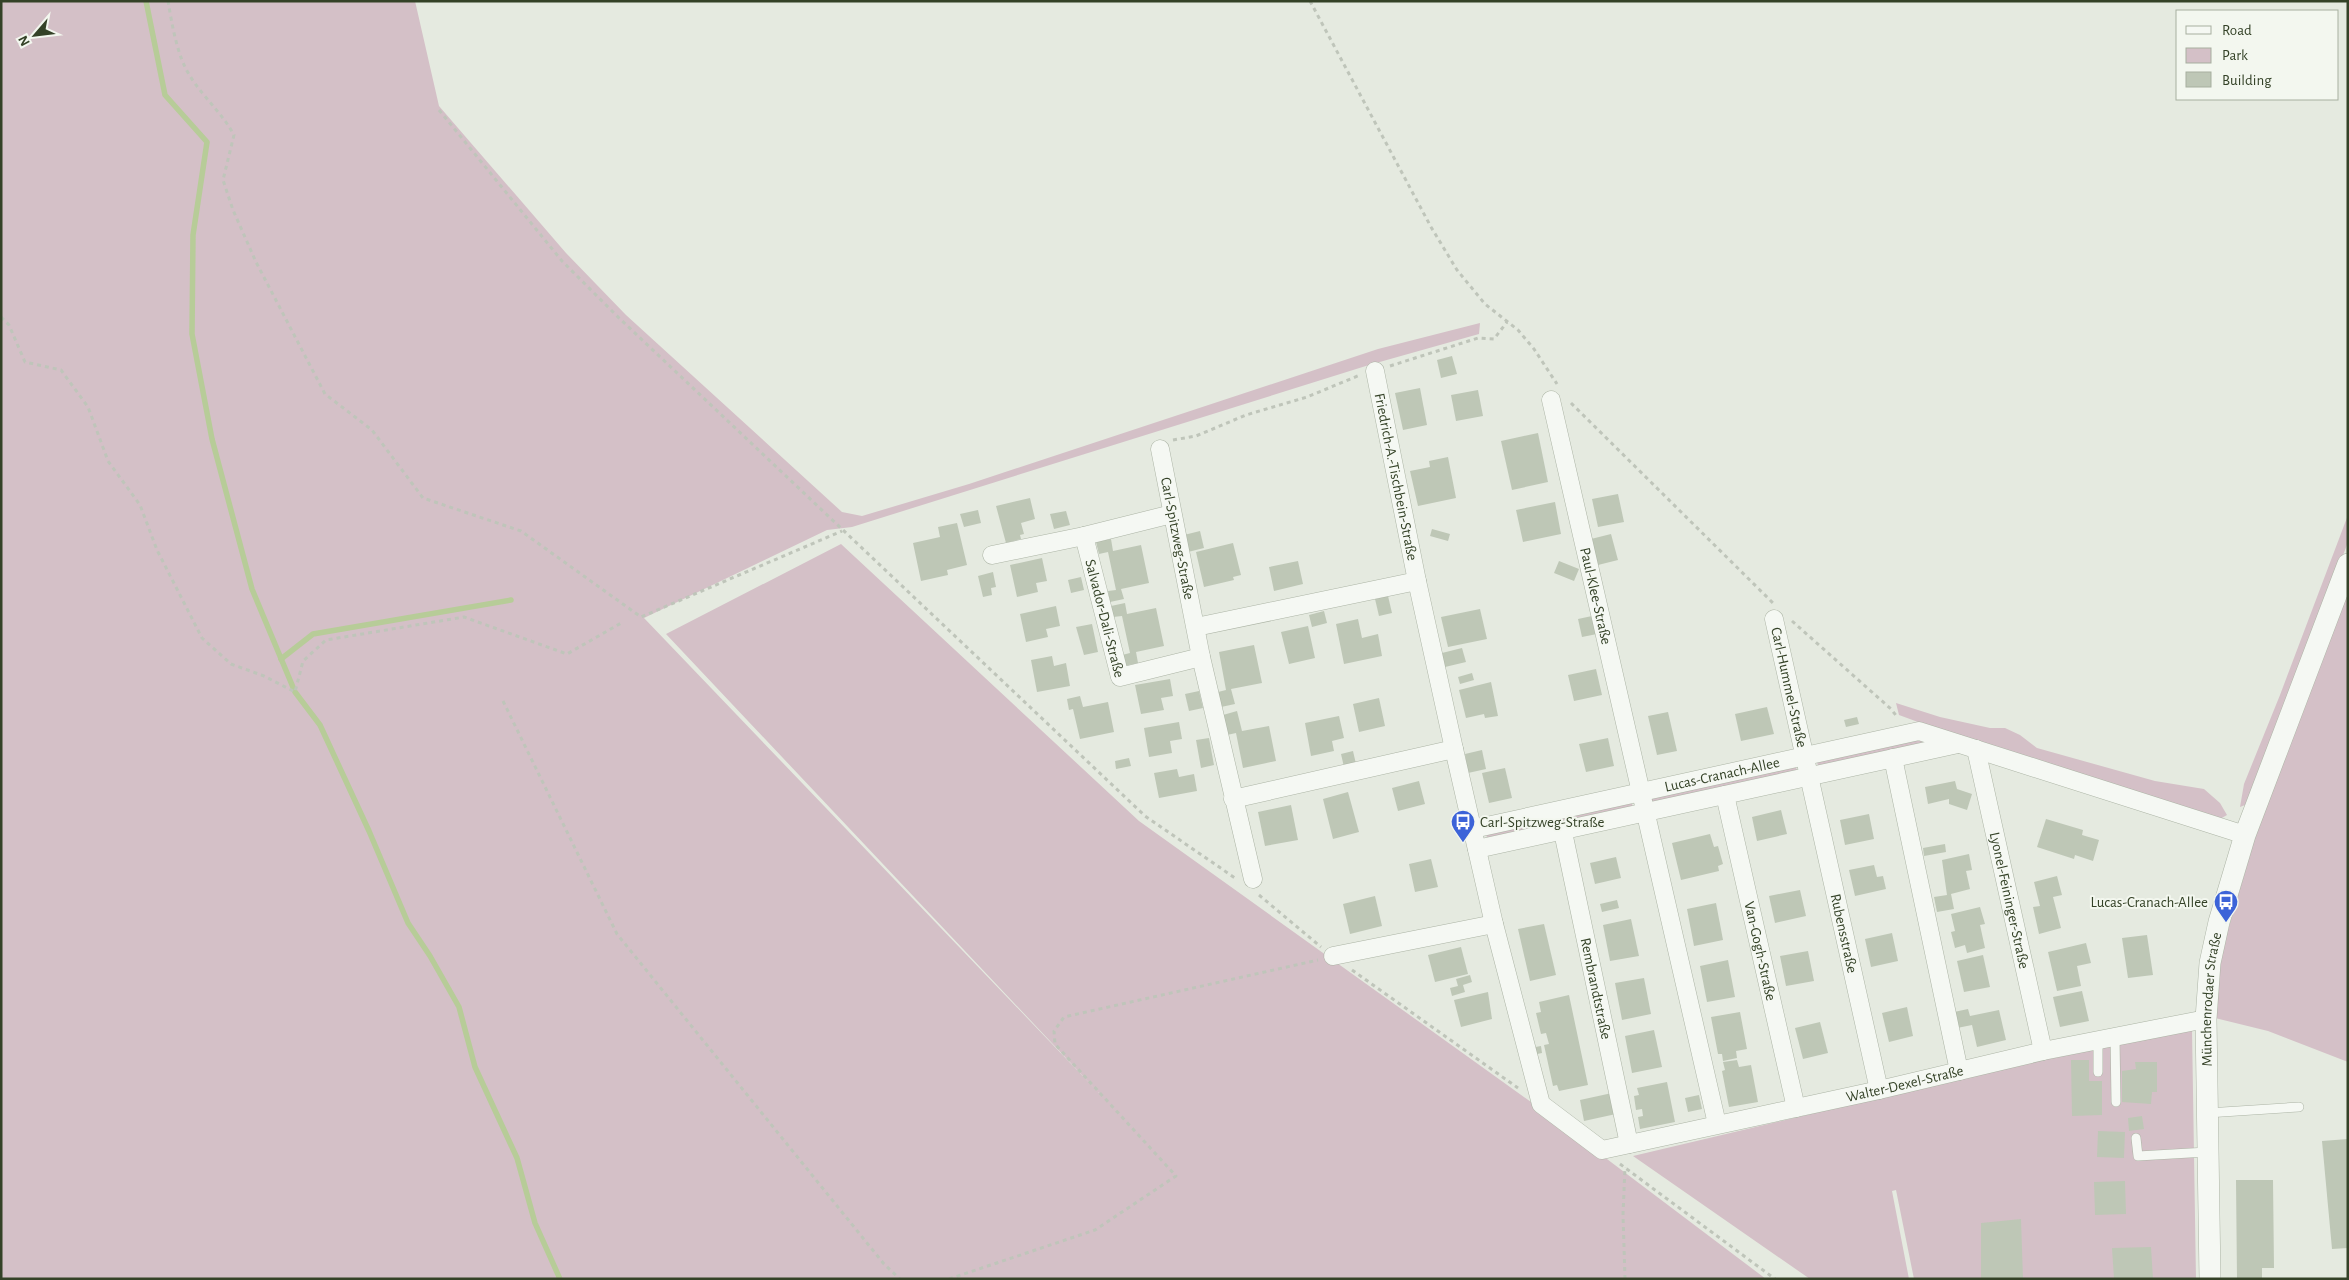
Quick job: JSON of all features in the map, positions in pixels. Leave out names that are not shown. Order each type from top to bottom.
[{"type":"street","name":"Friedrich-A.-Tischbein-Straße","points":[[1375,371],[1417,581]]},
{"type":"street","name":"Paul-Klee-Straße","points":[[1559,395],[1640,792]]},
{"type":"street","name":"Carl-Spitzweg-Straße","points":[[1160,449],[1201,657],[1251,885]]},
{"type":"street","name":"Salvador-Dali-Straße","points":[[992,555],[1084,536],[1172,514]]},
{"type":"street","name":"Salvador-Dali-Straße","points":[[1084,536],[1120,677],[1201,657]]},
{"type":"street","name":"Münchenrodaer Straße","points":[[2210,1279],[2206,1019],[2210,963],[2219,922],[2245,835],[2348,564]]},
{"type":"street","points":[[1196,627],[1417,581],[1494,924],[1541,1104],[1602,1150]]},
{"type":"street","name":"Carl-Hummel-Straße","points":[[1780,615],[1804,757]]},
{"type":"street","name":"Lucas-Cranach-Allee","points":[[1473,829],[1919,732],[2245,835]]},
{"type":"street","name":"Lucas-Cranach-Allee","points":[[1477,849],[1563,832],[1893,758],[1967,747]]},
{"type":"street","name":"Lyonel-Feininger-Straße","points":[[1967,747],[2043,1051]]},
{"type":"street","points":[[1233,799],[1454,749]]},
{"type":"street","points":[[1804,757],[1808,777]]},
{"type":"street","points":[[1893,758],[1959,1070]]},
{"type":"street","name":"Rubensstraße","points":[[1808,777],[1879,1090]]},
{"type":"street","points":[[1640,792],[1717,1124]]},
{"type":"street","name":"Van-Gogh-Straße","points":[[1725,795],[1796,1108]]},
{"type":"street","name":"Rembrandtstraße","points":[[1563,832],[1629,1144]]},
{"type":"street","points":[[1333,956],[1494,924]]},
{"type":"street","name":"Walter-Dexel-Straße","points":[[1602,1150],[1879,1090],[2043,1051],[2206,1019]]},
{"type":"lane","points":[[2098,1072],[2106,1039]]},
{"type":"lane","points":[[2106,1039],[2116,1102]]},
{"type":"lane","points":[[2207,1113],[2300,1107]]},
{"type":"lane","points":[[2136,1138],[2138,1156],[2207,1152]]},
{"type":"path","points":[[168,1],[173,32],[189,74],[226,120],[234,135],[222,180],[256,262],[325,394],[372,430],[423,498],[521,531],[641,617],[842,531]]},
{"type":"path","points":[[1310,1],[1436,235],[1457,270],[1485,304],[1518,330],[1534,349],[1559,395],[1780,615],[1891,709],[1902,723],[1919,732]]},
{"type":"path","points":[[438,110],[562,261],[842,531],[1145,816],[1251,885],[1333,956],[1541,1104]]},
{"type":"path","points":[[1,317],[9,325],[25,362],[61,370],[88,407],[108,461],[140,505],[157,550],[202,638],[231,664],[264,676],[295,692],[303,661],[326,640],[464,617],[567,654],[623,622]]},
{"type":"path","points":[[1160,449],[1171,440],[1196,436],[1246,415],[1307,397],[1375,371],[1478,338],[1494,339],[1507,322]]},
{"type":"path","points":[[503,701],[617,934],[884,1264],[900,1279]]},
{"type":"path","points":[[949,1279],[1095,1230],[1176,1176],[1055,1044],[1054,1031],[1064,1017],[1333,956]]},
{"type":"path","points":[[1602,1150],[1775,1279]]},
{"type":"path","points":[[1625,1167],[1623,1215],[1625,1279]]},
{"type":"green space","points":[[1,1],[415,1],[439,106],[566,253],[626,315],[842,512],[862,516],[969,484],[1378,349],[1480,323],[1479,334],[1369,365],[852,527],[827,530],[644,618],[1099,1093],[666,634],[841,544],[1139,821],[1538,1107],[1766,1279],[1,1279]]},
{"type":"green space","points":[[2348,515],[2348,542],[2250,803],[2240,807],[2244,784]]},
{"type":"green space","points":[[2348,585],[2348,1062],[2268,1031],[2215,1018],[2218,964],[2254,841]]},
{"type":"green space","points":[[1896,703],[1940,717],[1990,728],[2005,728],[2020,735],[2037,748],[2155,781],[2204,789],[2220,803],[2227,815],[2220,819],[1937,729],[1899,715]]},
{"type":"green space","points":[[1914,738],[1936,745],[1818,766],[1817,762]]},
{"type":"green space","points":[[1795,766],[1798,772],[1653,804],[1649,798]]},
{"type":"green space","points":[[1629,803],[1632,804],[1633,808],[1487,839],[1486,831]]},
{"type":"green space","points":[[2192,1029],[2196,1279],[1914,1279],[1896,1190],[1892,1191],[1909,1279],[1810,1279],[1633,1156],[2090,1048]]},
{"type":"building","points":[[1452,356],[1457,374],[1441,378],[1437,360]]},
{"type":"building","points":[[1420,388],[1427,425],[1403,430],[1395,393]]},
{"type":"building","points":[[1478,390],[1483,416],[1456,421],[1451,395]]},
{"type":"building","points":[[1538,433],[1548,482],[1512,490],[1501,441]]},
{"type":"building","points":[[1448,457],[1456,498],[1418,506],[1410,471],[1430,467],[1429,461]]},
{"type":"building","points":[[1618,494],[1624,522],[1598,527],[1592,499]]},
{"type":"building","points":[[1030,498],[1035,519],[1021,523],[1024,534],[1020,535],[1021,539],[1006,543],[996,506]]},
{"type":"building","points":[[1555,502],[1561,534],[1523,542],[1516,510]]},
{"type":"building","points":[[978,510],[981,523],[964,527],[960,514]]},
{"type":"building","points":[[1066,511],[1070,525],[1054,529],[1050,514]]},
{"type":"building","points":[[957,523],[967,565],[947,570],[948,575],[921,581],[913,543],[940,537],[938,527]]},
{"type":"building","points":[[1432,529],[1450,534],[1448,541],[1430,536]]},
{"type":"building","points":[[1200,531],[1204,548],[1188,552],[1184,535]]},
{"type":"building","points":[[1611,534],[1618,560],[1598,565],[1591,539]]},
{"type":"building","points":[[1111,539],[1113,551],[1141,545],[1149,583],[1121,589],[1124,599],[1110,602],[1108,591],[1116,590],[1108,552],[1099,554],[1096,542]]},
{"type":"building","points":[[1233,543],[1241,575],[1233,577],[1234,580],[1204,587],[1196,552]]},
{"type":"building","points":[[1042,558],[1047,581],[1036,583],[1038,592],[1017,597],[1010,565]]},
{"type":"building","points":[[1298,561],[1303,584],[1274,591],[1269,567]]},
{"type":"building","points":[[1559,561],[1579,569],[1574,581],[1554,573]]},
{"type":"building","points":[[993,572],[996,587],[991,588],[992,595],[983,597],[978,576]]},
{"type":"building","points":[[1081,577],[1084,590],[1071,593],[1068,580]]},
{"type":"building","points":[[1388,596],[1392,613],[1379,616],[1375,599]]},
{"type":"building","points":[[1125,603],[1127,614],[1156,608],[1164,646],[1136,652],[1138,663],[1124,666],[1122,655],[1130,653],[1122,616],[1113,617],[1111,606]]},
{"type":"building","points":[[1056,606],[1060,626],[1046,629],[1048,637],[1026,642],[1020,614]]},
{"type":"building","points":[[1480,609],[1487,639],[1448,647],[1441,617]]},
{"type":"building","points":[[1324,611],[1327,623],[1312,627],[1309,615]]},
{"type":"building","points":[[1592,616],[1597,634],[1582,637],[1578,619]]},
{"type":"building","points":[[1358,619],[1362,638],[1378,634],[1382,656],[1344,664],[1336,624]]},
{"type":"building","points":[[1092,624],[1098,652],[1084,655],[1076,627]]},
{"type":"building","points":[[1308,626],[1315,658],[1289,664],[1281,632]]},
{"type":"building","points":[[1254,645],[1262,683],[1231,689],[1235,704],[1221,707],[1218,692],[1226,690],[1219,652]]},
{"type":"building","points":[[1462,648],[1466,662],[1445,667],[1442,653]]},
{"type":"building","points":[[1052,656],[1054,666],[1066,663],[1070,686],[1037,692],[1031,660]]},
{"type":"building","points":[[1596,669],[1602,695],[1574,701],[1568,675]]},
{"type":"building","points":[[1472,673],[1474,680],[1460,684],[1458,677]]},
{"type":"building","points":[[1170,679],[1173,696],[1161,698],[1164,710],[1141,714],[1135,685]]},
{"type":"building","points":[[1491,682],[1498,716],[1485,718],[1484,714],[1466,718],[1459,690]]},
{"type":"building","points":[[1199,691],[1203,708],[1189,711],[1185,694]]},
{"type":"building","points":[[1080,696],[1083,707],[1108,702],[1114,732],[1080,739],[1073,709],[1069,710],[1067,699]]},
{"type":"building","points":[[1379,698],[1385,726],[1359,732],[1353,704]]},
{"type":"building","points":[[1767,707],[1774,734],[1741,741],[1735,714]]},
{"type":"building","points":[[1237,711],[1242,731],[1269,726],[1276,761],[1243,768],[1236,733],[1227,735],[1223,715]]},
{"type":"building","points":[[1668,712],[1677,751],[1657,755],[1648,716]]},
{"type":"building","points":[[1339,716],[1344,738],[1332,741],[1334,751],[1311,756],[1305,723]]},
{"type":"building","points":[[1857,717],[1859,724],[1846,727],[1844,720]]},
{"type":"building","points":[[1179,722],[1182,739],[1170,741],[1172,753],[1149,757],[1144,728]]},
{"type":"building","points":[[1209,738],[1214,765],[1201,768],[1196,740]]},
{"type":"building","points":[[1608,738],[1614,766],[1586,772],[1579,744]]},
{"type":"building","points":[[1482,750],[1486,769],[1468,773],[1465,754]]},
{"type":"building","points":[[1353,751],[1356,764],[1344,767],[1341,754]]},
{"type":"building","points":[[1129,758],[1131,766],[1116,769],[1115,761]]},
{"type":"building","points":[[1505,768],[1512,798],[1489,803],[1482,773]]},
{"type":"building","points":[[1177,769],[1179,777],[1194,774],[1197,791],[1159,798],[1154,773]]},
{"type":"building","points":[[1419,781],[1425,804],[1398,811],[1392,788]]},
{"type":"building","points":[[1955,781],[1957,789],[1972,794],[1967,810],[1949,804],[1949,799],[1928,804],[1925,787]]},
{"type":"building","points":[[1348,792],[1359,832],[1333,839],[1323,799]]},
{"type":"building","points":[[1291,805],[1298,840],[1265,846],[1258,812]]},
{"type":"building","points":[[1781,810],[1787,834],[1757,841],[1752,817]]},
{"type":"building","points":[[1869,814],[1874,839],[1845,845],[1840,820]]},
{"type":"building","points":[[2046,819],[2083,830],[2082,835],[2099,840],[2093,861],[2075,855],[2074,859],[2037,847]]},
{"type":"building","points":[[1710,834],[1714,847],[1718,846],[1723,864],[1718,866],[1719,871],[1681,880],[1672,843]]},
{"type":"building","points":[[1945,844],[1946,852],[1924,856],[1923,848]]},
{"type":"building","points":[[1969,854],[1972,870],[1966,871],[1970,889],[1951,894],[1954,909],[1937,912],[1934,897],[1947,895],[1942,860]]},
{"type":"building","points":[[1616,857],[1621,878],[1595,884],[1590,863]]},
{"type":"building","points":[[1431,859],[1438,887],[1415,892],[1409,864]]},
{"type":"building","points":[[1874,865],[1877,877],[1883,876],[1886,889],[1855,896],[1849,870]]},
{"type":"building","points":[[2057,876],[2062,895],[2053,897],[2061,928],[2039,934],[2033,907],[2040,906],[2034,882]]},
{"type":"building","points":[[1800,890],[1806,916],[1775,923],[1769,896]]},
{"type":"building","points":[[1375,896],[1382,926],[1350,934],[1343,904]]},
{"type":"building","points":[[1617,900],[1619,908],[1602,912],[1600,904]]},
{"type":"building","points":[[1716,903],[1723,940],[1694,946],[1687,909]]},
{"type":"building","points":[[1980,907],[1985,924],[1980,925],[1985,948],[1967,953],[1965,945],[1955,948],[1951,932],[1955,931],[1951,914]]},
{"type":"building","points":[[1631,919],[1639,956],[1610,961],[1603,925]]},
{"type":"building","points":[[1544,924],[1556,975],[1530,981],[1518,929]]},
{"type":"building","points":[[1892,933],[1898,961],[1871,967],[1865,939]]},
{"type":"building","points":[[2147,935],[2153,975],[2128,978],[2122,938]]},
{"type":"building","points":[[2086,943],[2091,963],[2077,966],[2081,986],[2057,991],[2048,952]]},
{"type":"building","points":[[1461,947],[1468,974],[1435,982],[1428,955]]},
{"type":"building","points":[[1808,951],[1814,981],[1786,986],[1780,956]]},
{"type":"building","points":[[1983,955],[1990,987],[1964,992],[1957,961]]},
{"type":"building","points":[[1728,960],[1735,997],[1707,1002],[1700,966]]},
{"type":"building","points":[[1470,975],[1472,982],[1463,985],[1465,992],[1452,996],[1450,988],[1458,986],[1456,979]]},
{"type":"building","points":[[1644,978],[1651,1014],[1622,1020],[1615,983]]},
{"type":"building","points":[[2082,991],[2089,1021],[2060,1027],[2053,997]]},
{"type":"building","points":[[1488,992],[1492,1019],[1461,1027],[1454,1000]]},
{"type":"building","points":[[1569,995],[1588,1085],[1559,1091],[1557,1085],[1553,1086],[1544,1045],[1549,1044],[1546,1033],[1541,1034],[1536,1013],[1541,1012],[1539,1002]]},
{"type":"building","points":[[1907,1007],[1913,1036],[1889,1042],[1882,1013]]},
{"type":"building","points":[[1968,1009],[1970,1016],[1999,1010],[2006,1040],[1977,1047],[1972,1025],[1957,1028],[1954,1012]]},
{"type":"building","points":[[1740,1012],[1747,1049],[1736,1051],[1737,1058],[1723,1061],[1722,1054],[1718,1054],[1711,1017]]},
{"type":"building","points":[[1820,1022],[1828,1053],[1803,1059],[1795,1028]]},
{"type":"building","points":[[1654,1030],[1662,1067],[1632,1073],[1625,1036]]},
{"type":"building","points":[[1541,1046],[1542,1053],[1532,1055],[1530,1048]]},
{"type":"building","points":[[1737,1060],[1739,1067],[1751,1065],[1758,1102],[1729,1107],[1722,1071],[1725,1070],[1723,1062]]},
{"type":"building","points":[[2071,1060],[2089,1060],[2089,1081],[2102,1081],[2102,1115],[2072,1116]]},
{"type":"building","points":[[2135,1062],[2157,1062],[2157,1092],[2152,1092],[2151,1104],[2122,1102],[2122,1071],[2136,1069]]},
{"type":"building","points":[[1667,1082],[1675,1122],[1640,1129],[1638,1117],[1643,1116],[1642,1109],[1636,1110],[1634,1096],[1639,1095],[1637,1088]]},
{"type":"building","points":[[1612,1093],[1616,1114],[1584,1121],[1580,1100]]},
{"type":"building","points":[[1699,1095],[1702,1109],[1688,1112],[1685,1098]]},
{"type":"building","points":[[2142,1116],[2144,1129],[2129,1131],[2128,1118]]},
{"type":"building","points":[[2098,1131],[2125,1132],[2124,1158],[2097,1157]]},
{"type":"building","points":[[2348,1139],[2348,1248],[2332,1249],[2322,1141]]},
{"type":"building","points":[[2236,1180],[2273,1180],[2274,1268],[2262,1268],[2262,1279],[2237,1279]]},
{"type":"building","points":[[2125,1181],[2126,1214],[2095,1215],[2094,1182]]},
{"type":"building","points":[[2021,1219],[2023,1279],[1981,1279],[1981,1223]]},
{"type":"building","points":[[2151,1247],[2153,1279],[2114,1279],[2112,1248]]},
{"type":"waterway","points":[[146,1],[165,95],[207,142],[193,235],[192,334],[212,439],[252,589],[295,692],[320,725],[369,831],[408,923],[430,956],[459,1007],[475,1067],[517,1158],[535,1223],[560,1279]]},
{"type":"waterway","points":[[281,659],[313,634],[511,600]]},
{"type":"place","name":"Carl-Spitzweg-Straße","points":[[1463,843]]},
{"type":"place","name":"Lucas-Cranach-Allee","points":[[2226,923]]}]
